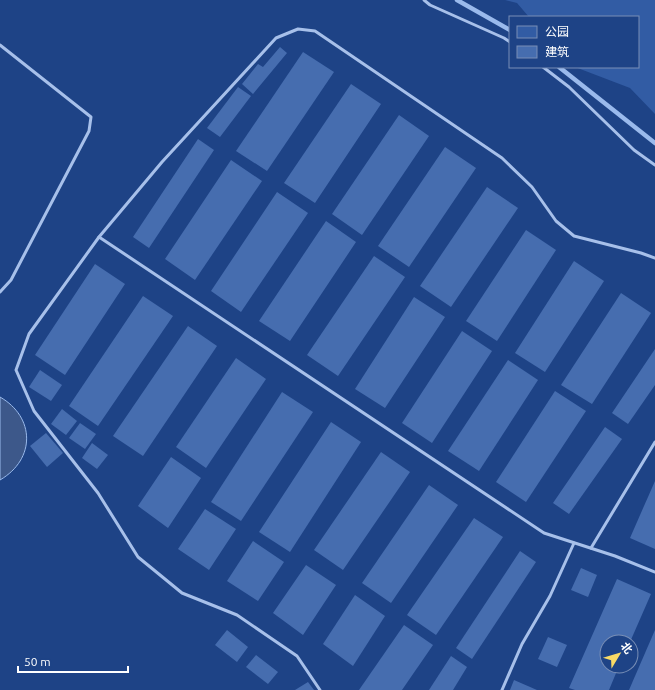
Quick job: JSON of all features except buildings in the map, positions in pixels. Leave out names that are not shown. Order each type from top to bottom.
[{"type":"lane","points":[[424,0],[430,5],[509,41]]},
{"type":"lane","points":[[320,690],[297,656],[237,615],[182,593],[138,557],[98,492],[34,411],[16,370],[28,334],[99,237],[162,162],[276,38],[298,29],[315,30],[502,158],[532,187],[556,221],[574,236],[655,258]]},
{"type":"lane","points":[[0,45],[91,117],[89,132],[11,280],[0,292]]},
{"type":"lane","points":[[544,68],[569,87],[634,150],[655,165]]},
{"type":"lane","points":[[99,237],[544,533],[615,556],[655,572]]},
{"type":"lane","points":[[591,548],[655,442]]},
{"type":"lane","points":[[502,690],[522,644],[550,596],[574,543]]},
{"type":"green space","points":[[505,0],[655,0],[655,114],[630,88],[578,68],[639,68],[639,16],[528,16],[517,3]]},
{"type":"shaded area","points":[[0,397],[12,405],[20,415],[25,427],[27,438],[25,450],[20,461],[12,471],[0,480]]},
{"type":"waterway","points":[[457,0],[509,29]]},
{"type":"waterway","points":[[560,68],[655,143]]}]
